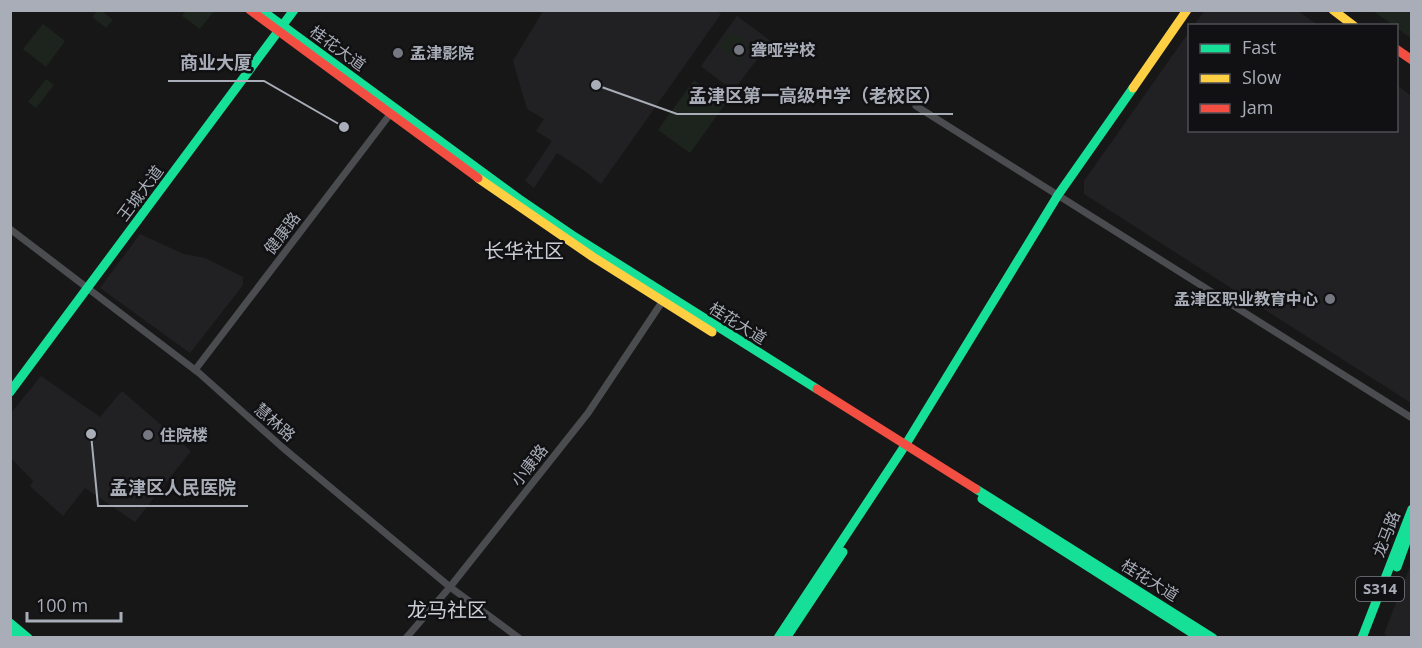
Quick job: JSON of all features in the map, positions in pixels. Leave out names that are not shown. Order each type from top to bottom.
[{"type":"main road","name":"桂花大道","points":[[249,10],[279,28],[572,236],[1200,638]]},
{"type":"main road","name":"桂花大道","points":[[261,10],[279,28],[515,205],[662,302],[906,448],[1213,638]]},
{"type":"main road","name":"王城大道","points":[[279,28],[289,10]]},
{"type":"main road","name":"王城大道","points":[[10,392],[294,10]]},
{"type":"main road","points":[[786,638],[1060,197],[1187,10]]},
{"type":"main road","points":[[1060,197],[1194,10]]},
{"type":"main road","points":[[1333,10],[1351,24]]},
{"type":"main road","points":[[1344,10],[1362,24]]},
{"type":"main road","points":[[1398,50],[1412,60]]},
{"type":"main road","points":[[1398,57],[1412,67]]},
{"type":"main road","name":"王城大道","points":[[10,385],[86,287]]},
{"type":"main road","points":[[778,638],[906,448]]},
{"type":"main road","name":"龙马路","points":[[1362,638],[1405,546],[1412,509]]},
{"type":"main road","name":"龙马路","points":[[1369,638],[1412,528]]},
{"type":"main road","points":[[10,623],[28,638]]},
{"type":"main road","points":[[10,632],[17,638]]},
{"type":"street","points":[[916,106],[1412,418]]},
{"type":"street","name":"健康路","points":[[195,370],[391,113]]},
{"type":"street","name":"慧林路","points":[[10,229],[195,370],[450,587],[519,638]]},
{"type":"street","name":"小康路","points":[[406,638],[450,587],[588,413],[662,302]]},
{"type":"shaded area","points":[[715,10],[721,14],[601,184],[557,153],[534,188],[525,181],[552,141],[536,131],[544,119],[527,109],[513,61],[543,11]]},
{"type":"shaded area","points":[[1205,10],[1298,11],[1317,24],[1195,24]]},
{"type":"shaded area","points":[[97,11],[102,11],[113,20],[106,28],[92,17]]},
{"type":"shaded area","points":[[186,11],[214,11],[200,29],[182,16]]},
{"type":"shaded area","points":[[1373,11],[1411,11],[1411,38],[1398,29],[1398,24],[1391,24]]},
{"type":"shaded area","name":"聋哑学校","points":[[737,16],[771,41],[733,91],[701,66]]},
{"type":"shaded area","points":[[43,24],[65,41],[46,67],[23,49]]},
{"type":"shaded area","points":[[730,32],[750,45],[739,61],[719,48]]},
{"type":"shaded area","name":"孟津区职业教育中心","points":[[1188,33],[1188,132],[1398,132],[1398,86],[1411,96],[1411,403],[1084,194],[1084,181]]},
{"type":"shaded area","points":[[46,79],[54,85],[36,108],[28,102]]},
{"type":"shaded area","points":[[694,80],[726,103],[690,153],[658,130]]},
{"type":"shaded area","points":[[140,234],[184,254],[205,258],[243,277],[243,285],[190,353],[100,288]]},
{"type":"shaded area","points":[[41,376],[100,417],[122,391],[191,451],[135,522],[85,488],[63,516],[30,486],[33,481],[11,458],[11,413]]},
{"type":"shaded area","points":[[1410,566],[1412,568],[1411,637],[1389,637],[1384,634]]},
{"type":"traffic: fast","points":[[261,10],[519,199],[572,235],[817,389]]},
{"type":"traffic: fast","points":[[10,392],[294,10]]},
{"type":"traffic: fast","points":[[778,638],[906,444],[1058,195],[1133,88]]},
{"type":"traffic: fast","points":[[976,489],[1213,638]]},
{"type":"traffic: fast","points":[[982,499],[1200,638]]},
{"type":"traffic: fast","points":[[1362,638],[1412,509]]},
{"type":"traffic: fast","points":[[1397,567],[1410,531]]},
{"type":"traffic: fast","points":[[786,638],[843,552]]},
{"type":"traffic: fast","points":[[10,623],[28,638]]},
{"type":"traffic: fast","points":[[10,632],[17,638]]},
{"type":"traffic: slow","points":[[1133,88],[1187,10]]},
{"type":"traffic: slow","points":[[1333,10],[1351,24]]},
{"type":"traffic: slow","points":[[478,178],[593,257],[712,332]]},
{"type":"traffic: jam","points":[[250,10],[478,178]]},
{"type":"traffic: jam","points":[[1398,50],[1412,60]]},
{"type":"traffic: jam","points":[[817,389],[976,489]]},
{"type":"place","name":"聋哑学校","points":[[739,50]]},
{"type":"place","name":"孟津影院","points":[[398,53]]},
{"type":"place","name":"孟津区第一高级中学（老校区）","points":[[596,85]]},
{"type":"place","name":"商业大厦","points":[[344,127]]},
{"type":"place","name":"孟津区职业教育中心","points":[[1330,299]]},
{"type":"place","name":"孟津区人民医院","points":[[91,434]]},
{"type":"place","name":"住院楼","points":[[148,435]]},
{"type":"district","name":"长华社区","points":[[524,251]]},
{"type":"district","name":"龙马社区","points":[[447,610]]}]
